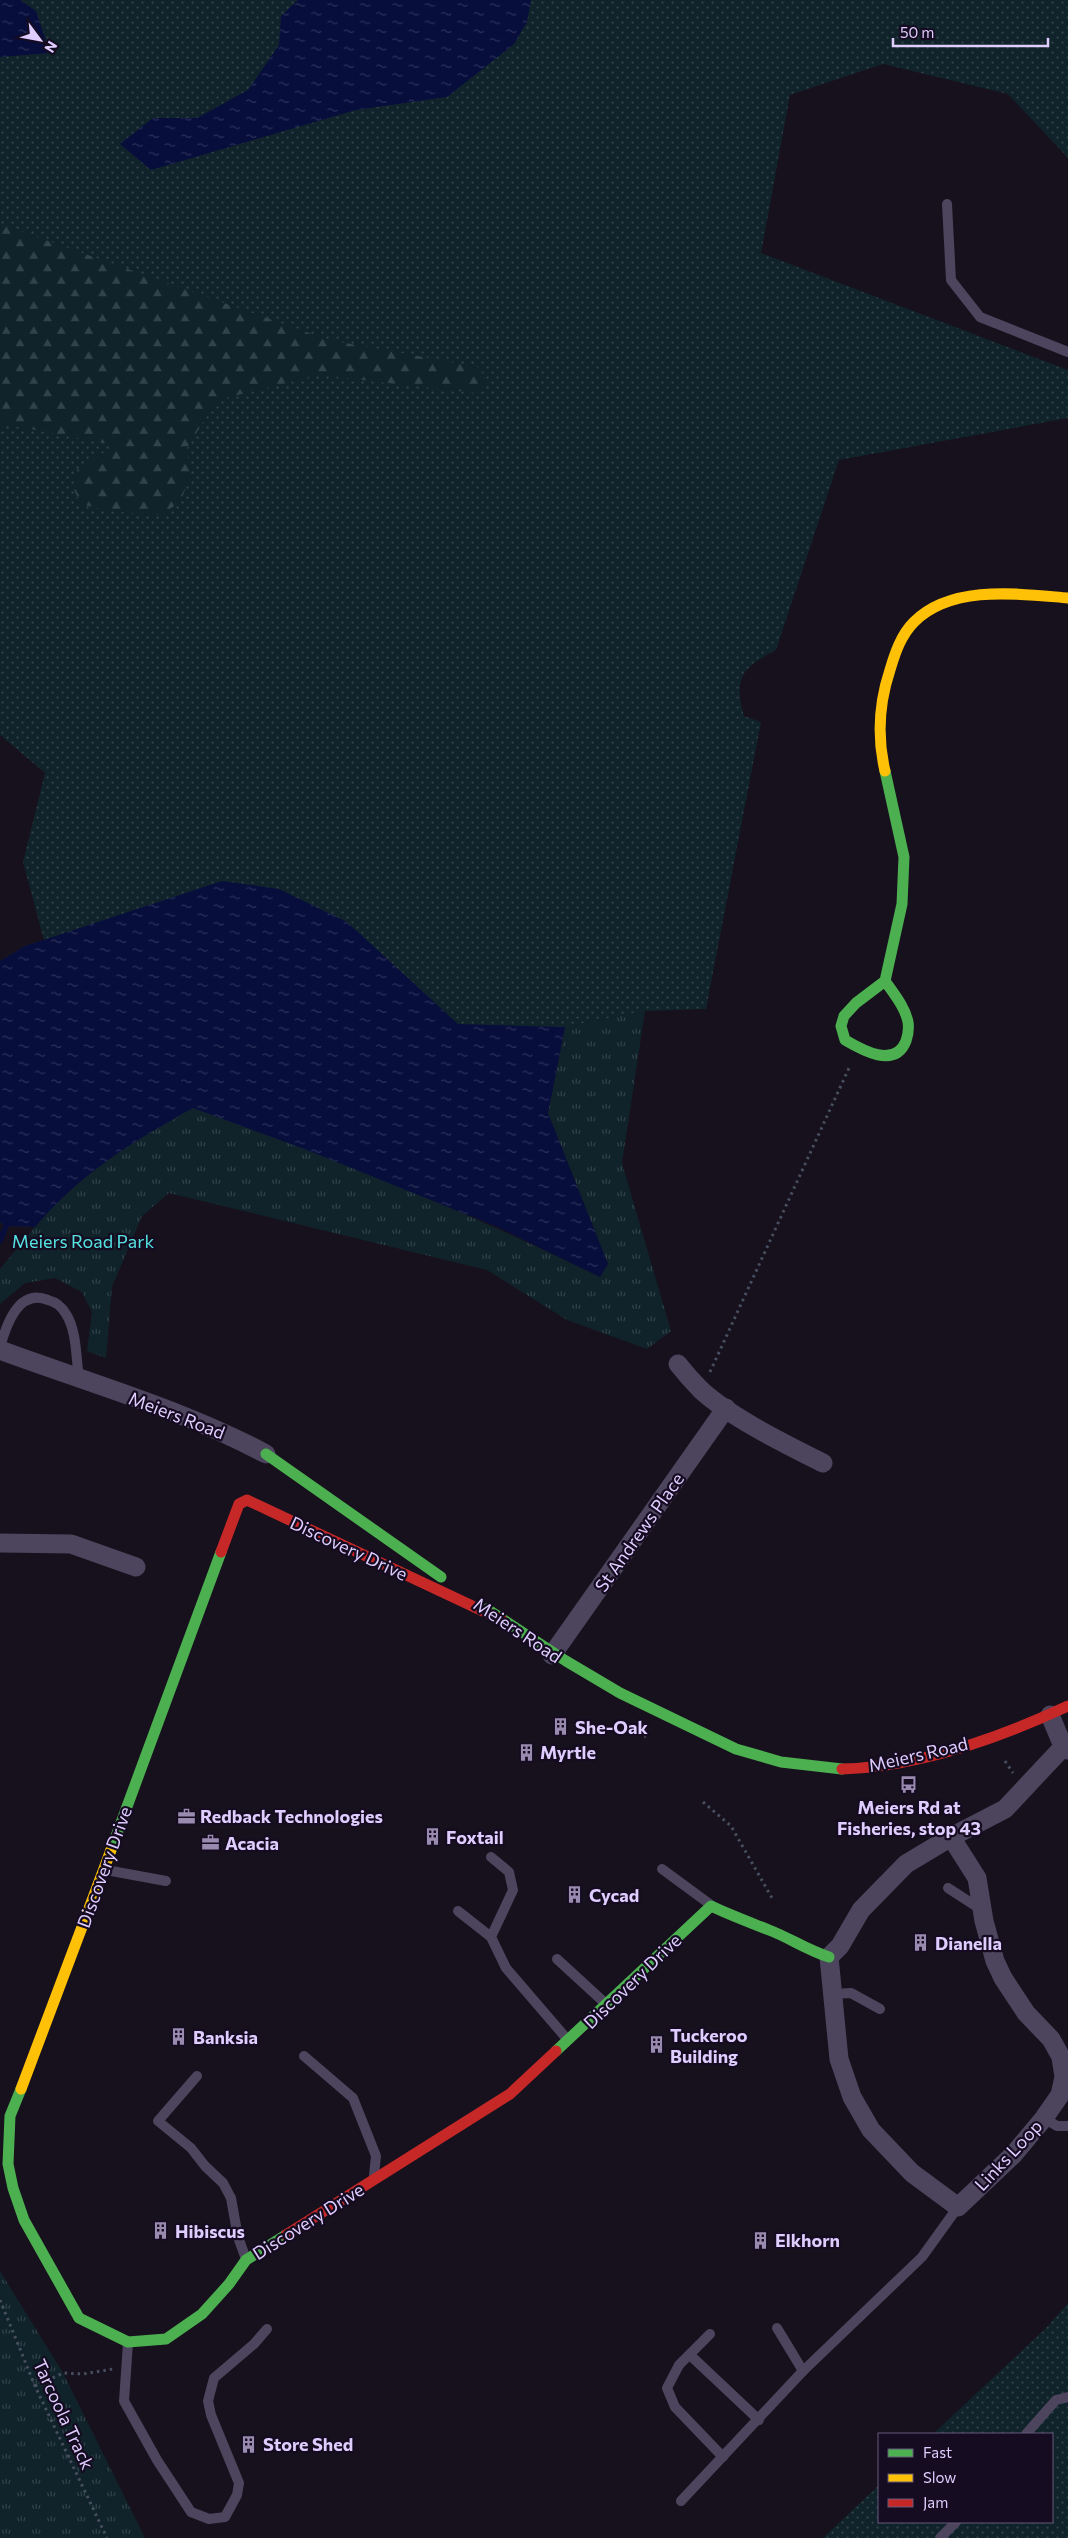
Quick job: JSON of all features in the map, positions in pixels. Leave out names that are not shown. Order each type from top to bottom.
[{"type":"street","points":[[885,981],[897,998],[908,1022],[906,1041],[901,1050],[888,1056],[870,1053],[845,1040],[841,1026],[848,1010],[885,981],[900,912],[905,874],[904,857],[880,752],[880,718],[884,690],[892,660],[902,639],[915,620],[942,604],[974,596],[1004,594],[1068,598]]},
{"type":"street","name":"Meiers Road","points":[[0,1349],[225,1432],[266,1454],[552,1654],[671,1720],[753,1756],[821,1767],[869,1768],[950,1750],[1050,1715],[1068,1706]]},
{"type":"street","points":[[678,1364],[701,1390],[726,1408],[789,1446],[823,1462]]},
{"type":"street","name":"St Andrews Place","points":[[552,1654],[726,1408]]},
{"type":"street","name":"Discovery Drive","points":[[502,1620],[247,1500],[239,1504],[41,2038],[10,2116],[8,2164],[13,2188],[24,2220],[79,2318],[128,2342],[166,2339],[202,2314],[229,2284],[246,2260],[510,2094],[569,2041],[711,1906]]},
{"type":"street","points":[[0,1543],[71,1544],[136,1567]]},
{"type":"street","points":[[829,1957],[840,1946],[861,1910],[906,1864],[951,1837],[1005,1810],[1066,1748],[1050,1715]]},
{"type":"street","name":"Links Loop","points":[[951,1837],[978,1878],[991,1947],[1003,1978],[1026,2013],[1051,2040],[1061,2057],[1064,2077],[1060,2095],[1044,2118],[1014,2154],[958,2207]]},
{"type":"street","points":[[711,1906],[747,1923],[770,1930],[809,1951],[829,1957]]},
{"type":"street","points":[[829,1957],[839,2059],[852,2097],[871,2130],[912,2173],[958,2207]]},
{"type":"lane","points":[[947,204],[951,280],[980,317],[1068,352]]},
{"type":"lane","points":[[0,1349],[6,1324],[16,1309],[28,1299],[45,1298],[56,1303],[67,1314],[73,1332],[79,1379]]},
{"type":"lane","points":[[491,1857],[510,1872],[513,1890],[491,1937]]},
{"type":"lane","points":[[662,1869],[711,1906]]},
{"type":"lane","points":[[103,1870],[166,1881]]},
{"type":"lane","points":[[948,1888],[983,1911]]},
{"type":"lane","points":[[458,1911],[491,1937],[506,1968],[569,2041]]},
{"type":"lane","points":[[558,1959],[606,2005]]},
{"type":"lane","points":[[834,1994],[852,1993],[880,2009]]},
{"type":"lane","points":[[304,2056],[354,2098],[376,2156],[373,2181]]},
{"type":"lane","points":[[197,2076],[158,2121],[191,2148],[204,2166],[224,2183],[231,2198],[238,2237],[246,2260]]},
{"type":"lane","points":[[1044,2118],[1057,2126],[1068,2126]]},
{"type":"lane","points":[[682,2501],[804,2371],[922,2257],[958,2207]]},
{"type":"lane","points":[[777,2328],[804,2371]]},
{"type":"lane","points":[[128,2342],[124,2401],[191,2512],[209,2519],[225,2517],[237,2496],[239,2483],[211,2415],[208,2401],[214,2378],[254,2344],[267,2329]]},
{"type":"lane","points":[[710,2334],[679,2365],[668,2388],[676,2407],[723,2457]]},
{"type":"lane","points":[[690,2356],[759,2420]]},
{"type":"lane","points":[[1027,2433],[1056,2400],[1068,2397]]},
{"type":"lane","points":[[940,2538],[955,2523]]},
{"type":"path","points":[[716,1360],[850,1066]]},
{"type":"path","points":[[633,1730],[646,1738]]},
{"type":"path","points":[[1006,1761],[1016,1778]]},
{"type":"path","points":[[703,1802],[731,1826],[772,1898]]},
{"type":"path","name":"Tarcoola Track","points":[[0,2300],[35,2386],[107,2538]]},
{"type":"path","points":[[35,2386],[63,2374],[105,2371],[126,2366]]},
{"type":"green space","points":[[0,0],[1068,0],[1068,158],[1008,94],[883,64],[790,95],[761,253],[1068,370],[1068,418],[839,460],[776,650],[748,668],[741,682],[740,691],[744,716],[761,722],[706,1009],[645,1011],[565,1027],[307,1150],[56,1201],[35,1227],[6,1226],[0,1222],[0,961],[25,946],[44,940],[23,862],[45,773],[0,735]]},
{"type":"green space","points":[[0,224],[329,340],[478,367],[488,381],[475,393],[319,375],[217,400],[187,448],[190,478],[180,502],[161,515],[109,511],[81,504],[74,490],[77,470],[115,445],[9,425],[0,427]]},
{"type":"green space","name":"Meiers Road Park","points":[[645,1011],[622,1163],[671,1331],[647,1349],[567,1320],[487,1270],[169,1193],[142,1216],[112,1287],[106,1358],[87,1351],[92,1312],[82,1292],[55,1278],[25,1283],[0,1304],[0,1269],[56,1201],[103,1162],[193,1108],[297,1145],[400,1186],[501,1230],[600,1277],[608,1264],[548,1113],[565,1027]]},
{"type":"green space","points":[[0,2271],[63,2373],[145,2538],[0,2538]]},
{"type":"green space","points":[[1068,2303],[1068,2538],[823,2538],[878,2486],[878,2523],[1053,2523],[1053,2433],[934,2433],[1046,2328]]},
{"type":"water","points":[[0,0],[20,0],[36,11],[50,53],[0,57]]},
{"type":"water","points":[[298,0],[531,0],[527,22],[514,44],[447,97],[356,110],[151,170],[120,144],[153,118],[197,118],[248,90],[279,45],[281,16]]},
{"type":"water","points":[[222,881],[279,889],[347,922],[458,1024],[565,1027],[548,1113],[608,1264],[600,1277],[495,1226],[307,1150],[193,1108],[149,1133],[108,1160],[71,1190],[35,1227],[6,1226],[0,1222],[0,961],[25,946]]},
{"type":"waterway","points":[[0,1241],[6,1226]]},
{"type":"traffic: fast","points":[[885,771],[904,857],[902,904],[885,981],[856,1003],[844,1016],[841,1026],[845,1040],[869,1052],[886,1056],[894,1054],[901,1049],[908,1034],[908,1022],[902,1006],[885,981]]},
{"type":"traffic: fast","points":[[266,1454],[441,1577]]},
{"type":"traffic: fast","points":[[111,1850],[221,1552]]},
{"type":"traffic: fast","points":[[487,1609],[566,1661],[620,1693],[736,1749],[781,1762],[842,1769]]},
{"type":"traffic: fast","points":[[556,2051],[711,1906],[829,1957]]},
{"type":"traffic: fast","points":[[21,2089],[10,2116],[8,2164],[13,2188],[24,2220],[79,2318],[128,2342],[166,2339],[202,2314],[229,2284],[246,2260],[286,2235]]},
{"type":"traffic: slow","points":[[885,771],[880,733],[883,695],[896,651],[905,633],[914,622],[930,610],[947,602],[967,597],[987,594],[1008,594],[1068,598]]},
{"type":"traffic: slow","points":[[21,2089],[111,1850]]},
{"type":"traffic: jam","points":[[221,1552],[239,1504],[247,1500],[502,1620]]},
{"type":"traffic: jam","points":[[842,1769],[900,1763],[958,1749],[1014,1729],[1068,1706]]},
{"type":"traffic: jam","points":[[286,2235],[510,2094],[556,2051]]},
{"type":"place","name":"She-Oak","points":[[561,1727]]},
{"type":"place","name":"Myrtle","points":[[526,1752]]},
{"type":"place","name":"Meiers Rd at Fisheries, stop 43","points":[[909,1784]]},
{"type":"place","name":"Redback Technologies","points":[[186,1816]]},
{"type":"place","name":"Foxtail","points":[[432,1837]]},
{"type":"place","name":"Acacia","points":[[211,1843]]},
{"type":"place","name":"Cycad","points":[[575,1895]]},
{"type":"place","name":"Dianella","points":[[921,1943]]},
{"type":"place","name":"Banksia","points":[[179,2037]]},
{"type":"place","name":"Tuckeroo Building","points":[[656,2045]]},
{"type":"place","name":"Hibiscus","points":[[161,2231]]},
{"type":"place","name":"Elkhorn","points":[[761,2240]]},
{"type":"place","name":"Store Shed","points":[[249,2444]]}]
